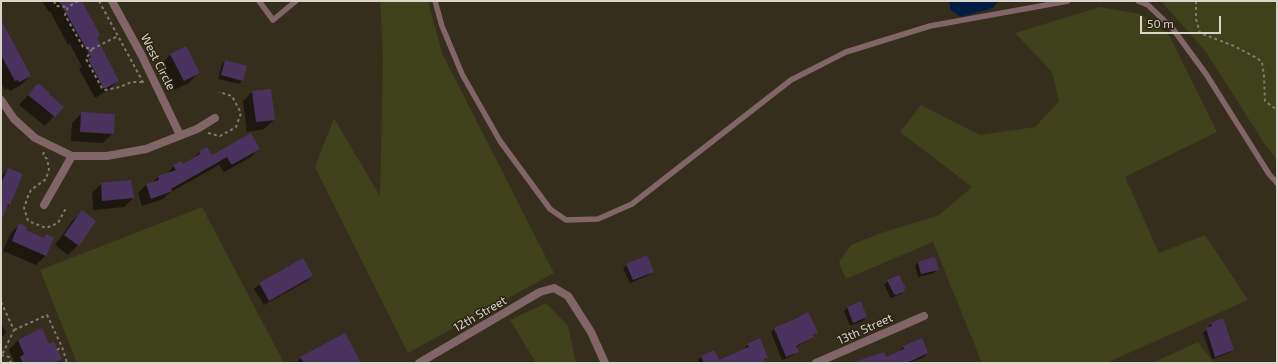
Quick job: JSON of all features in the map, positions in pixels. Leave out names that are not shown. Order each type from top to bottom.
[{"type":"street","name":"West Circle","points":[[112,1],[142,56],[180,135]]},
{"type":"street","points":[[1,100],[14,119],[36,138],[72,156],[107,156],[146,149],[197,129],[215,118]]},
{"type":"street","points":[[44,205],[72,156]]},
{"type":"street","name":"12th Street","points":[[419,363],[540,292],[554,288],[568,296],[591,332],[606,363]]},
{"type":"street","name":"13th Street","points":[[816,363],[924,316]]},
{"type":"lane","points":[[259,1],[273,20],[296,1]]},
{"type":"lane","points":[[435,1],[442,26],[462,74],[500,142],[550,209],[566,220],[598,219],[632,204],[791,80],[846,52],[930,26],[1068,1]]},
{"type":"lane","points":[[1138,1],[1148,6],[1173,28],[1206,74],[1269,174],[1277,183]]},
{"type":"path","points":[[54,1],[56,6],[68,7],[78,1]]},
{"type":"path","points":[[99,1],[146,89]]},
{"type":"path","points":[[1196,1],[1196,19],[1200,33],[1234,46],[1262,62],[1265,101],[1277,110]]},
{"type":"path","points":[[68,7],[65,15],[83,47],[92,49]]},
{"type":"path","points":[[118,36],[92,49],[86,59],[102,88],[105,90],[120,87],[131,82],[143,82]]},
{"type":"path","points":[[1,302],[14,330]]},
{"type":"path","points":[[11,363],[9,357],[1,355],[14,330],[47,315],[67,363]]},
{"type":"path","points":[[57,350],[62,348]]},
{"type":"green space","points":[[380,1],[428,1],[442,53],[554,273],[408,353],[315,167],[334,118],[380,196],[383,59]]},
{"type":"green space","points":[[1161,1],[1277,1],[1277,161],[1206,52]]},
{"type":"green space","points":[[1100,7],[1140,14],[1169,35],[1217,132],[1125,177],[1159,253],[1205,235],[1248,300],[1106,363],[982,363],[933,242],[846,279],[839,262],[851,245],[881,233],[939,215],[972,187],[900,132],[921,105],[980,135],[1035,127],[1059,101],[1052,72],[1015,33]]},
{"type":"green space","points":[[202,207],[284,363],[77,363],[40,270]]},
{"type":"green space","points":[[546,303],[568,326],[576,363],[536,363],[510,320]]},
{"type":"green space","points":[[1198,342],[1214,363],[1152,363]]},
{"type":"water","points":[[948,1],[998,1],[993,8],[961,17],[950,9]]},
{"type":"building","points":[[59,1],[82,1],[100,35],[97,38],[119,81],[104,89],[88,59],[91,57]]},
{"type":"building","points":[[1,19],[31,76],[19,82],[18,80],[15,81],[1,55]]},
{"type":"building","points":[[186,46],[200,73],[184,81],[170,54]]},
{"type":"building","points":[[225,60],[247,66],[243,81],[221,75]]},
{"type":"building","points":[[38,83],[64,107],[55,117],[28,95]]},
{"type":"building","points":[[271,89],[275,120],[256,122],[252,91]]},
{"type":"building","points":[[81,112],[115,114],[114,134],[80,132]]},
{"type":"building","points":[[251,133],[260,149],[233,164],[231,164],[227,157],[171,189],[172,191],[151,199],[146,184],[159,180],[158,176],[176,170],[173,165],[181,161],[183,164],[200,154],[199,151],[207,147],[212,155]]},
{"type":"building","points":[[8,168],[23,174],[10,205],[8,204],[2,219],[1,183]]},
{"type":"building","points":[[131,180],[134,198],[102,201],[101,183]]},
{"type":"building","points":[[82,210],[96,221],[79,246],[64,235]]},
{"type":"building","points":[[19,223],[27,227],[26,230],[44,238],[46,234],[54,238],[46,256],[12,241]]},
{"type":"building","points":[[647,255],[654,272],[633,280],[626,264]]},
{"type":"building","points":[[934,257],[939,270],[921,274],[918,262]]},
{"type":"building","points":[[303,258],[313,276],[269,301],[259,283]]},
{"type":"building","points":[[899,275],[906,288],[904,289],[905,291],[896,295],[894,294],[887,280]]},
{"type":"building","points":[[861,301],[867,317],[853,323],[847,307]]},
{"type":"building","points":[[808,312],[818,333],[813,335],[814,337],[796,346],[799,352],[786,357],[774,328]]},
{"type":"building","points":[[1223,318],[1234,350],[1215,357],[1206,328],[1212,326],[1211,323]]},
{"type":"building","points":[[42,328],[49,344],[54,342],[62,359],[54,363],[23,363],[20,357],[24,354],[18,340]]},
{"type":"building","points":[[345,333],[361,363],[304,363],[300,357]]},
{"type":"building","points":[[760,338],[768,358],[764,359],[765,361],[761,363],[704,363],[701,356],[714,350],[719,360],[749,347],[747,344]]},
{"type":"building","points":[[922,338],[928,353],[907,363],[855,362],[884,352],[886,357],[904,349],[903,346]]}]
